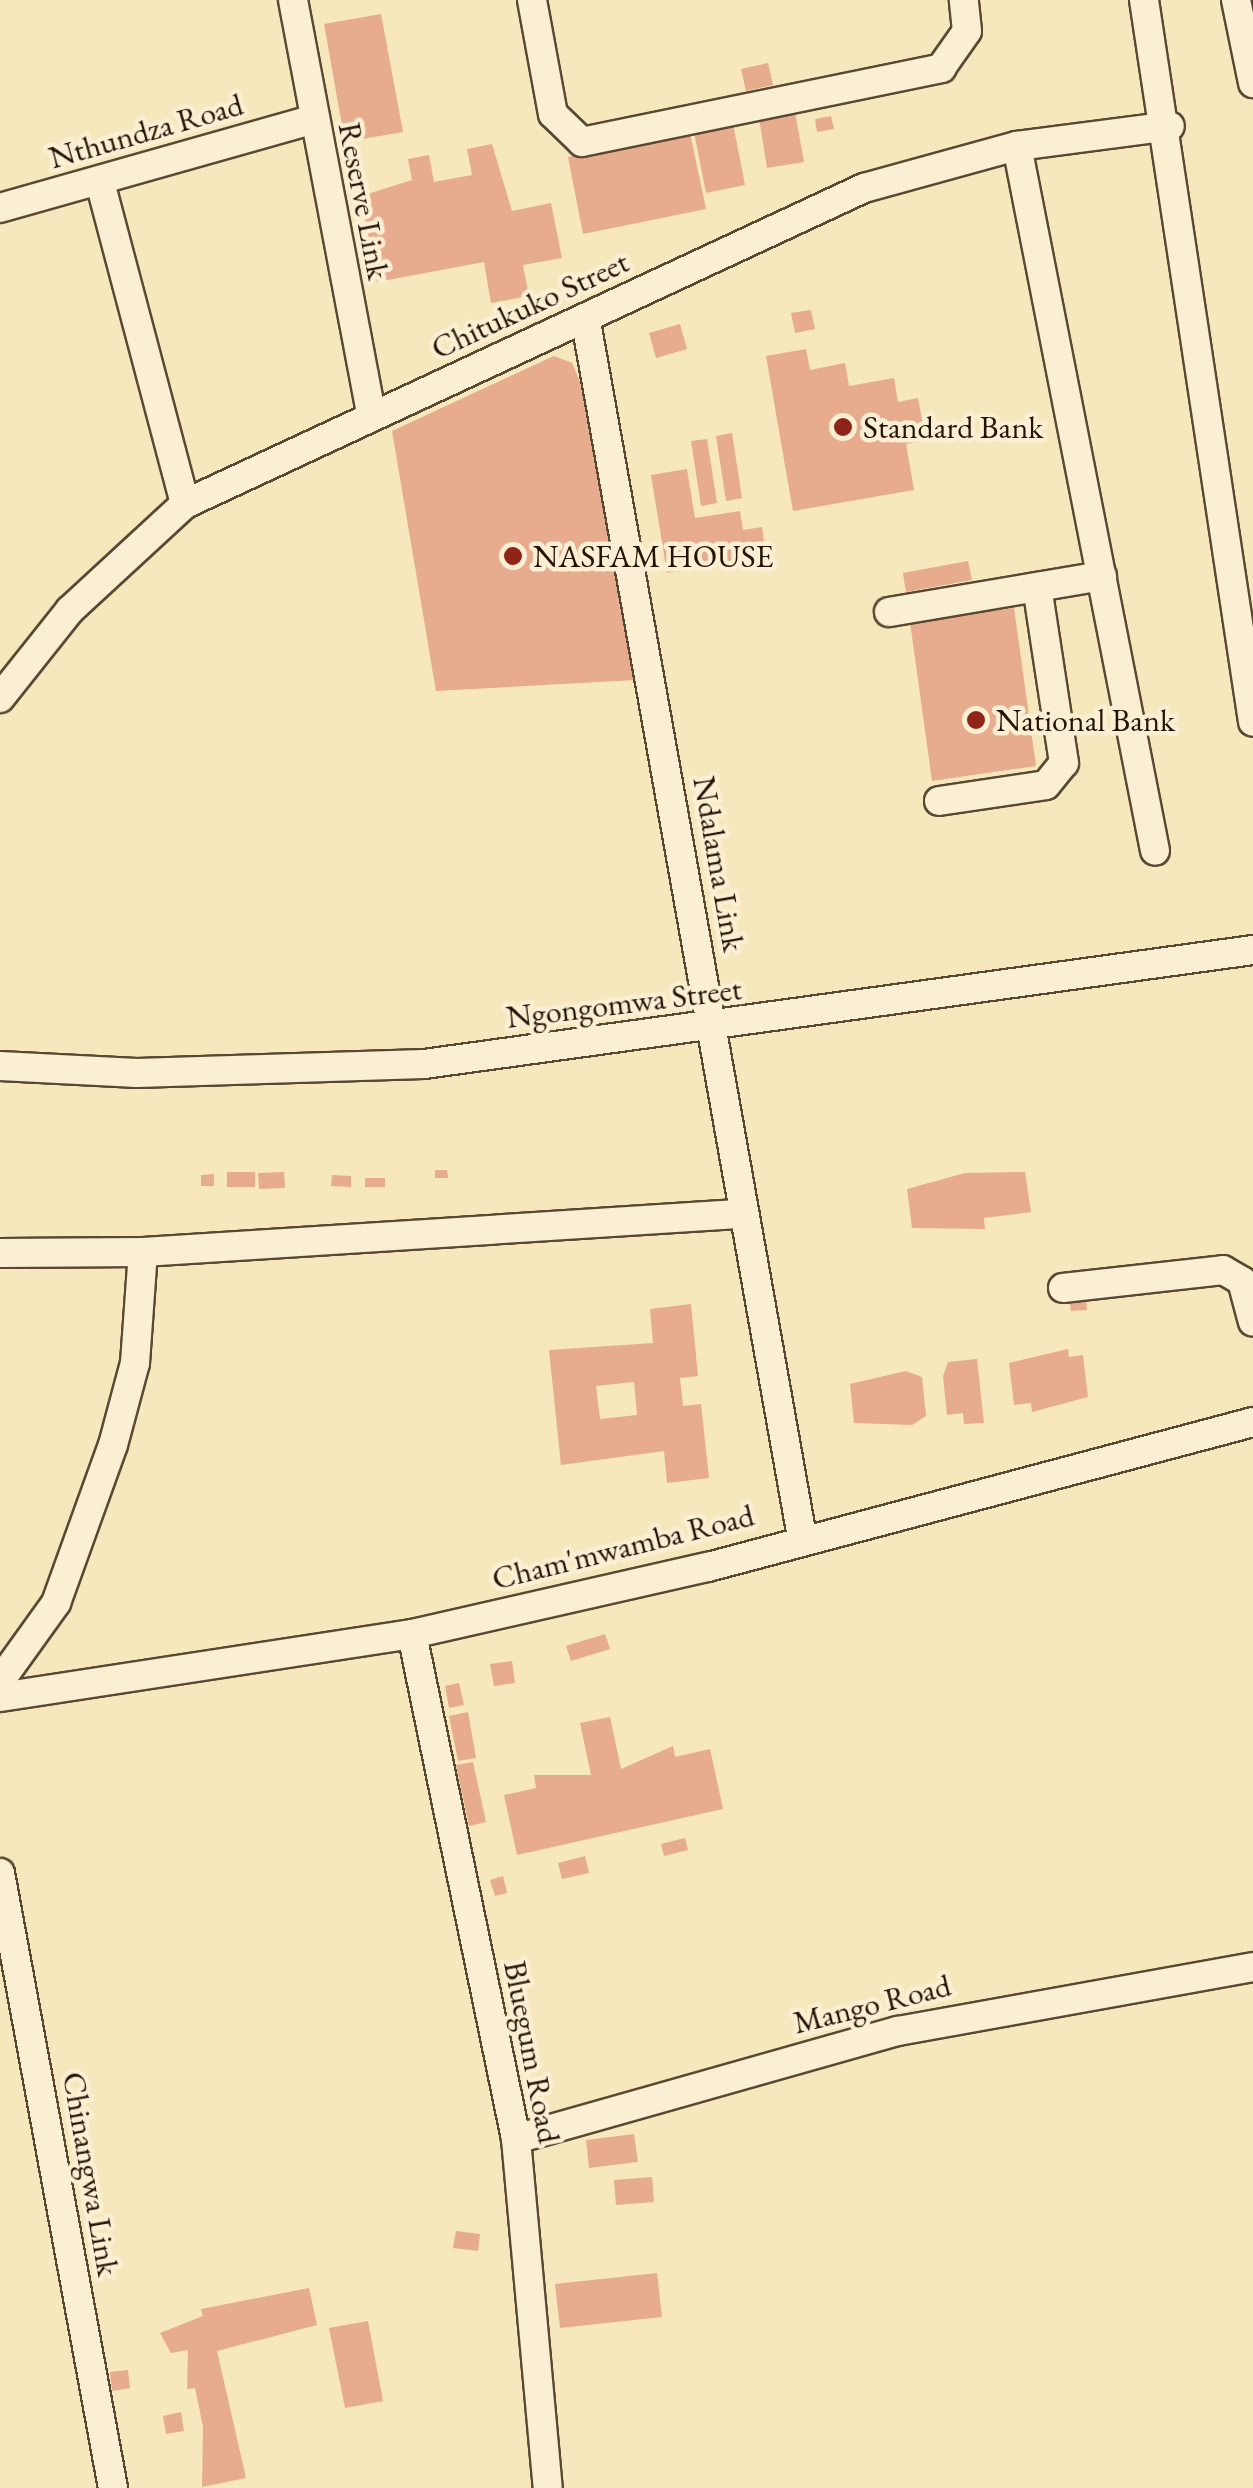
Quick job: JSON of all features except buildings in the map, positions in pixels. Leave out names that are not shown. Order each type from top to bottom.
[{"type":"street","name":"Reserve Link","points":[[293,0],[312,120],[370,414]]},
{"type":"street","points":[[532,0],[553,114],[582,142],[941,68],[966,31],[964,0]]},
{"type":"street","points":[[1144,0],[1170,126],[1248,645],[1253,722]]},
{"type":"street","points":[[1236,0],[1253,83]]},
{"type":"street","name":"Nthundza Road","points":[[0,208],[312,120]]},
{"type":"street","name":"Chitukuko Street","points":[[0,698],[70,610],[185,504],[370,414],[586,322],[794,216],[930,166],[1017,146],[1170,126]]},
{"type":"street","points":[[1017,146],[1155,851]]},
{"type":"street","points":[[100,182],[185,504]]},
{"type":"street","name":"Ndalama Link","points":[[586,322],[711,1028],[738,1214],[802,1538]]},
{"type":"street","points":[[890,612],[1102,576]]},
{"type":"street","points":[[939,800],[1046,785],[1064,763],[1037,587]]},
{"type":"street","name":"Ngongomwa Street","points":[[0,1066],[137,1073],[424,1064],[711,1028],[1253,950]]},
{"type":"street","points":[[0,1253],[144,1252],[738,1214]]},
{"type":"street","points":[[0,1682],[56,1602],[113,1444],[135,1362],[144,1252]]},
{"type":"street","points":[[1063,1288],[1223,1270],[1242,1282],[1253,1322]]},
{"type":"street","name":"Cham'mwamba Road","points":[[0,1697],[412,1634],[1253,1422]]},
{"type":"street","name":"Bluegum Road","points":[[412,1634],[516,2139],[548,2488]]},
{"type":"street","name":"Chinangwa Link","points":[[0,1873],[113,2488]]},
{"type":"street","name":"Mango Road","points":[[516,2139],[898,2030],[1253,1967]]},
{"type":"place","name":"Standard Bank","points":[[843,427]]},
{"type":"place","name":"NASFAM HOUSE","points":[[513,556]]},
{"type":"place","name":"National Bank","points":[[976,720]]}]
